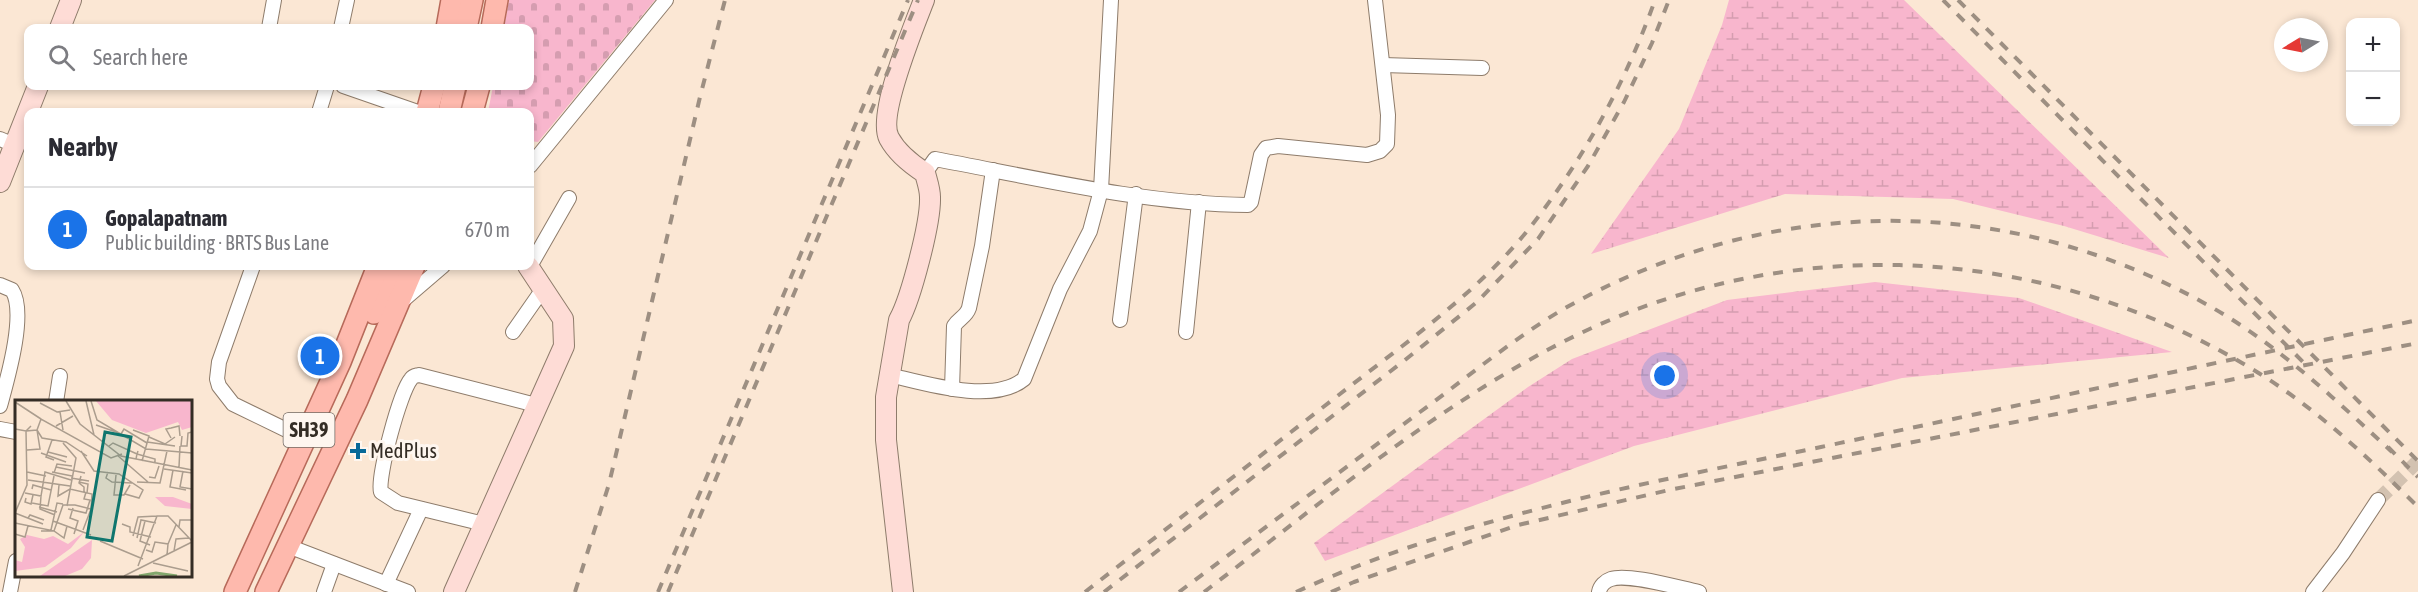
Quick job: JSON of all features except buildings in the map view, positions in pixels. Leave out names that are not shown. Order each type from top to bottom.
[{"type":"main road","points":[[448,24],[452,0]]},
{"type":"main road","points":[[467,24],[472,0]]},
{"type":"main road","points":[[493,24],[497,0]]},
{"type":"main road","points":[[428,108],[433,90]]},
{"type":"main road","points":[[450,108],[454,90]]},
{"type":"main road","points":[[473,108],[478,90]]},
{"type":"main road","name":"SH39","points":[[235,592],[340,362],[376,270]]},
{"type":"main road","points":[[254,592],[392,270]]},
{"type":"main road","name":"SH39","points":[[266,592],[357,400],[412,270]]},
{"type":"street","points":[[62,24],[71,0]]},
{"type":"street","points":[[270,24],[274,0]]},
{"type":"street","points":[[342,24],[347,0]]},
{"type":"street","points":[[534,161],[666,0]]},
{"type":"street","points":[[903,592],[886,440],[889,375],[899,320],[905,309],[923,243],[930,197],[925,173],[905,159],[888,136],[886,116],[903,56],[924,0]]},
{"type":"street","points":[[889,375],[952,389],[1004,389],[1024,379],[1060,289],[1090,231],[1101,190],[1111,0]]},
{"type":"street","points":[[925,173],[935,159],[1101,190],[1199,202],[1248,205],[1251,202],[1261,155],[1266,148],[1278,146],[1366,155],[1380,151],[1387,144],[1383,65],[1375,0]]},
{"type":"street","points":[[1383,65],[1482,68]]},
{"type":"street","points":[[26,108],[36,90]]},
{"type":"street","points":[[320,108],[326,90]]},
{"type":"street","points":[[355,90],[406,108]]},
{"type":"street","points":[[0,182],[7,142],[24,111]]},
{"type":"street","points":[[952,389],[954,327],[957,321],[966,315],[969,308],[982,246],[993,170]]},
{"type":"street","points":[[1120,320],[1136,194]]},
{"type":"street","points":[[534,257],[569,198]]},
{"type":"street","points":[[1186,332],[1199,202]]},
{"type":"street","points":[[252,270],[219,362],[217,379],[219,386],[232,404],[305,439]]},
{"type":"street","points":[[398,305],[438,270]]},
{"type":"street","points":[[454,592],[566,338],[563,319],[530,270]]},
{"type":"street","points":[[0,285],[12,290],[18,304],[13,357],[0,405]]},
{"type":"street","points":[[513,332],[543,289]]},
{"type":"street","points":[[484,524],[389,499],[381,492],[382,466],[404,392],[411,378],[419,375],[536,405]]},
{"type":"street","points":[[56,400],[60,376]]},
{"type":"street","points":[[0,429],[15,432]]},
{"type":"street","points":[[2313,592],[2343,553],[2378,500]]},
{"type":"street","points":[[386,584],[422,508]]},
{"type":"street","points":[[288,546],[408,592]]},
{"type":"street","points":[[324,592],[334,564]]},
{"type":"street","points":[[10,592],[15,566]]},
{"type":"street","points":[[1599,592],[1608,579],[1622,577],[1699,592]]},
{"type":"green space","points":[[509,0],[655,0],[538,142],[534,142],[534,108],[489,108],[492,90],[534,90],[534,24],[505,24]]},
{"type":"green space","points":[[1729,0],[1904,0],[2169,258],[2064,226],[1953,199],[1785,194],[1591,254],[1679,129],[1722,25]]},
{"type":"green space","points":[[1875,282],[2019,298],[2172,352],[1902,378],[1634,446],[1325,561],[1314,543],[1528,387],[1572,359],[1727,300]]},
{"type":"tunnel","points":[[2378,500],[2418,461]]},
{"type":"railway","points":[[575,592],[609,484],[725,0]]},
{"type":"railway","points":[[658,592],[908,0]]},
{"type":"railway","points":[[668,592],[918,0]]},
{"type":"railway","points":[[1085,592],[1414,337],[1463,296],[1508,253],[1567,177],[1601,120],[1631,61],[1655,0]]},
{"type":"railway","points":[[1104,592],[1477,302],[1538,239],[1588,166],[1624,102],[1652,43],[1669,0]]},
{"type":"railway","points":[[1943,0],[2309,368]]},
{"type":"railway","points":[[1958,0],[2418,461]]},
{"type":"railway","points":[[1179,592],[1510,344],[1567,307],[1645,270],[1725,243],[1807,226],[1890,221],[1973,226],[2055,242],[2135,270],[2213,308],[2261,339],[2306,375],[2392,452]]},
{"type":"railway","points":[[1204,592],[1432,420],[1529,360],[1579,334],[1660,301],[1743,279],[1828,267],[1914,266],[1999,275],[2083,294],[2164,323],[2242,363],[2290,394],[2356,448],[2418,507]]},
{"type":"railway","points":[[1296,592],[1359,565],[1423,542],[1554,505],[2418,320]]},
{"type":"railway","points":[[1331,592],[1518,525],[1669,490],[2418,343]]},
{"type":"railway","points":[[2388,447],[2418,477]]},
{"type":"place","name":"Gopalapatnam","points":[[320,356]]},
{"type":"place","name":"MedPlus","points":[[358,451]]}]
